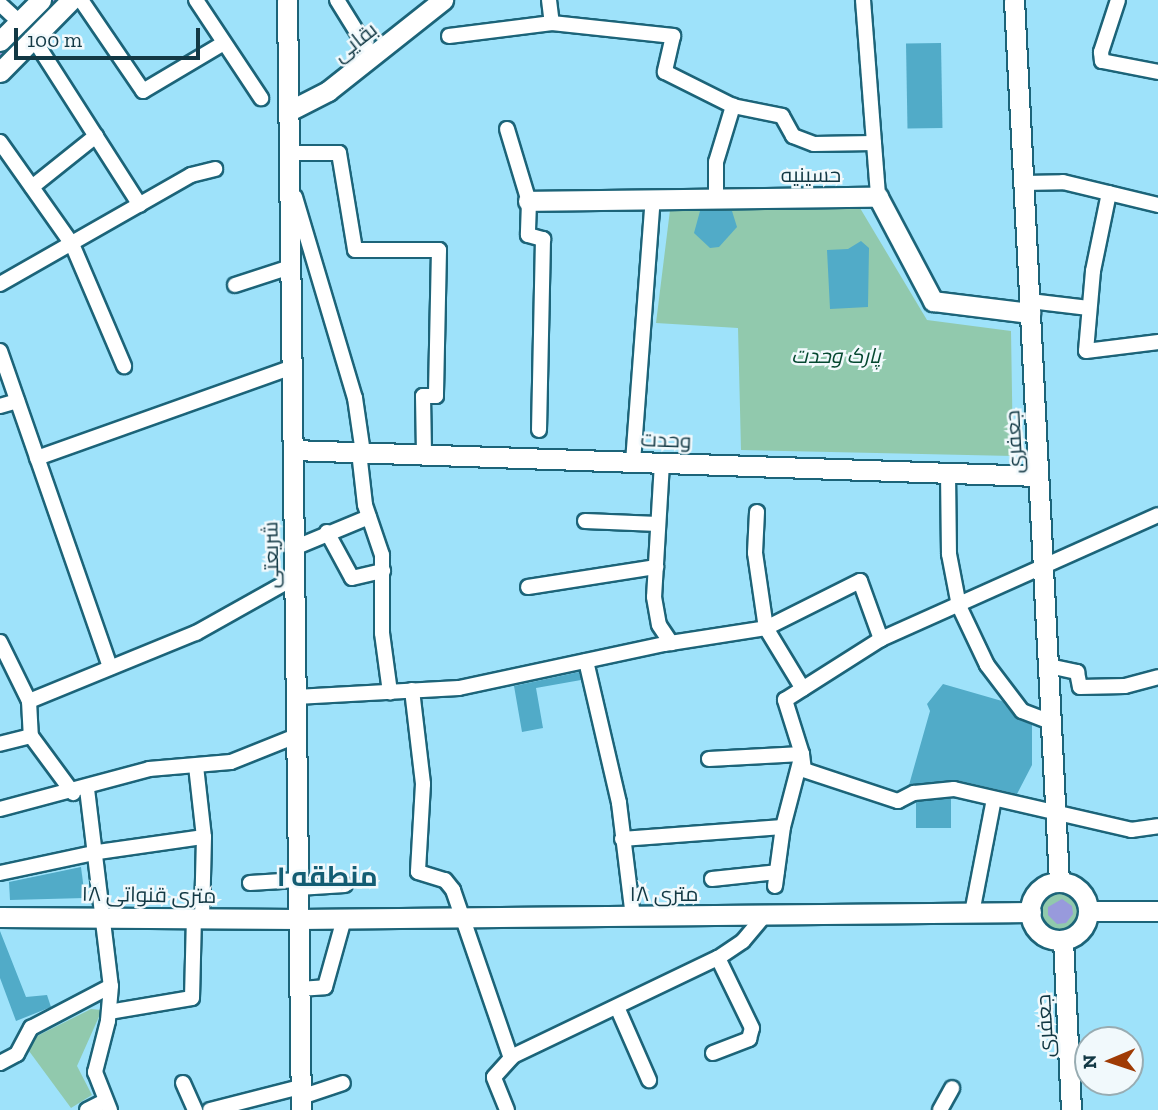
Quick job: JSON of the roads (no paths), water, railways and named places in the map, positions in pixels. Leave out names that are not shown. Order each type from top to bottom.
[{"type":"street","points":[[0,41],[41,0]]},
{"type":"street","points":[[0,72],[71,0]]},
{"type":"street","points":[[81,0],[143,91],[224,43]]},
{"type":"street","points":[[196,0],[261,98]]},
{"type":"street","points":[[337,0],[373,58]]},
{"type":"street","name":"بقایی","points":[[289,111],[328,91],[443,0]]},
{"type":"street","points":[[549,0],[552,23]]},
{"type":"street","points":[[863,0],[878,197],[933,301],[1089,308]]},
{"type":"street","name":"جعفری","points":[[1014,0],[1059,882]]},
{"type":"street","points":[[1118,0],[1101,51],[1102,61],[1157,70]]},
{"type":"street","name":"شریعتی","points":[[289,1],[301,1098]]},
{"type":"street","points":[[0,4],[19,22]]},
{"type":"street","points":[[449,36],[552,23],[673,36],[665,72],[733,106],[782,116],[793,136],[814,144],[874,143]]},
{"type":"street","points":[[33,38],[140,205]]},
{"type":"street","points":[[716,199],[716,162],[733,106]]},
{"type":"street","points":[[507,129],[528,201],[528,235],[543,240],[539,430]]},
{"type":"street","points":[[32,187],[96,136]]},
{"type":"street","points":[[0,142],[72,244],[124,366]]},
{"type":"street","points":[[390,692],[383,633],[383,571],[369,517],[355,398],[312,264],[289,162],[339,153],[355,250],[439,250],[436,396],[423,396],[424,455]]},
{"type":"street","points":[[0,284],[191,175],[215,169]]},
{"type":"street","points":[[1024,183],[1063,182],[1158,205]]},
{"type":"street","points":[[1109,193],[1089,308],[1086,351],[1158,342]]},
{"type":"street","name":"حسینیه","points":[[528,201],[878,197]]},
{"type":"street","points":[[633,462],[653,199]]},
{"type":"street","points":[[235,285],[290,267]]},
{"type":"street","points":[[0,351],[110,667]]},
{"type":"street","points":[[37,458],[292,367]]},
{"type":"street","points":[[0,406],[17,401]]},
{"type":"street","name":"وحدت","points":[[293,450],[1038,476]]},
{"type":"street","points":[[662,463],[654,597],[659,625],[671,643]]},
{"type":"street","points":[[948,473],[949,554],[958,606],[987,665],[1022,711],[1051,722]]},
{"type":"street","points":[[757,512],[755,553],[766,628],[803,689]]},
{"type":"street","points":[[1158,515],[1043,569],[881,639],[785,700],[802,754],[804,770],[898,801],[914,793],[954,789],[1056,816],[1131,830],[1158,826]]},
{"type":"street","points":[[294,548],[327,532],[369,517]]},
{"type":"street","points":[[585,521],[658,524]]},
{"type":"street","points":[[327,532],[352,578],[383,571]]},
{"type":"street","points":[[528,587],[656,567]]},
{"type":"street","points":[[29,701],[195,633],[294,578]]},
{"type":"street","points":[[296,697],[459,688],[671,643],[766,628],[860,581],[881,639]]},
{"type":"street","points":[[0,642],[29,701],[31,736],[80,791],[98,852],[111,986],[109,1012],[95,1072],[107,1106],[87,1110]]},
{"type":"street","points":[[586,661],[619,803],[634,917]]},
{"type":"street","points":[[1049,666],[1077,672],[1080,687],[1125,686],[1158,677]]},
{"type":"street","points":[[412,690],[423,784],[418,872],[445,880],[511,1058]]},
{"type":"street","points":[[0,744],[31,736]]},
{"type":"street","points":[[0,809],[80,791],[149,769],[231,762],[296,736]]},
{"type":"street","points":[[709,759],[802,754]]},
{"type":"street","points":[[712,880],[776,879],[783,827],[802,754]]},
{"type":"street","points":[[109,1012],[192,998],[204,837],[196,766]]},
{"type":"street","points":[[972,913],[994,800]]},
{"type":"street","points":[[622,839],[783,827]]},
{"type":"street","points":[[0,873],[98,852],[204,837]]},
{"type":"street","points":[[1059,882],[1082,893],[1088,911],[1079,933],[1063,940],[1041,933],[1031,912],[1042,888],[1059,882]]},
{"type":"street","points":[[250,883],[345,885]]},
{"type":"street","points":[[1088,911],[1158,911]]},
{"type":"street","name":"۱۸ متری","points":[[298,919],[1031,912]]},
{"type":"street","points":[[507,1110],[494,1077],[511,1058],[718,958],[743,941],[764,916]]},
{"type":"street","name":"۱۸ متری قنواتی","points":[[0,917],[298,919]]},
{"type":"street","points":[[299,989],[325,987],[344,919]]},
{"type":"street","name":"جعفری","points":[[1063,940],[1071,1110]]},
{"type":"street","points":[[713,1053],[749,1039],[752,1028],[718,958]]},
{"type":"street","points":[[0,1063],[18,1054],[31,1028],[111,986]]},
{"type":"street","points":[[617,1007],[649,1080]]},
{"type":"street","points":[[183,1083],[195,1110]]},
{"type":"street","points":[[210,1110],[301,1098],[343,1083]]},
{"type":"street","points":[[940,1110],[952,1088]]},
{"type":"water","points":[[1062,899],[1072,906],[1073,914],[1066,923],[1057,924],[1048,915],[1048,907]]},
{"type":"waterway","points":[[46,8],[54,0]]},
{"type":"waterway","points":[[0,54],[8,46]]},
{"type":"district","name":"منطقه ۱","points":[[327,877]]},
{"type":"park label","name":"پارک وحدت","points":[[836,356]]}]
